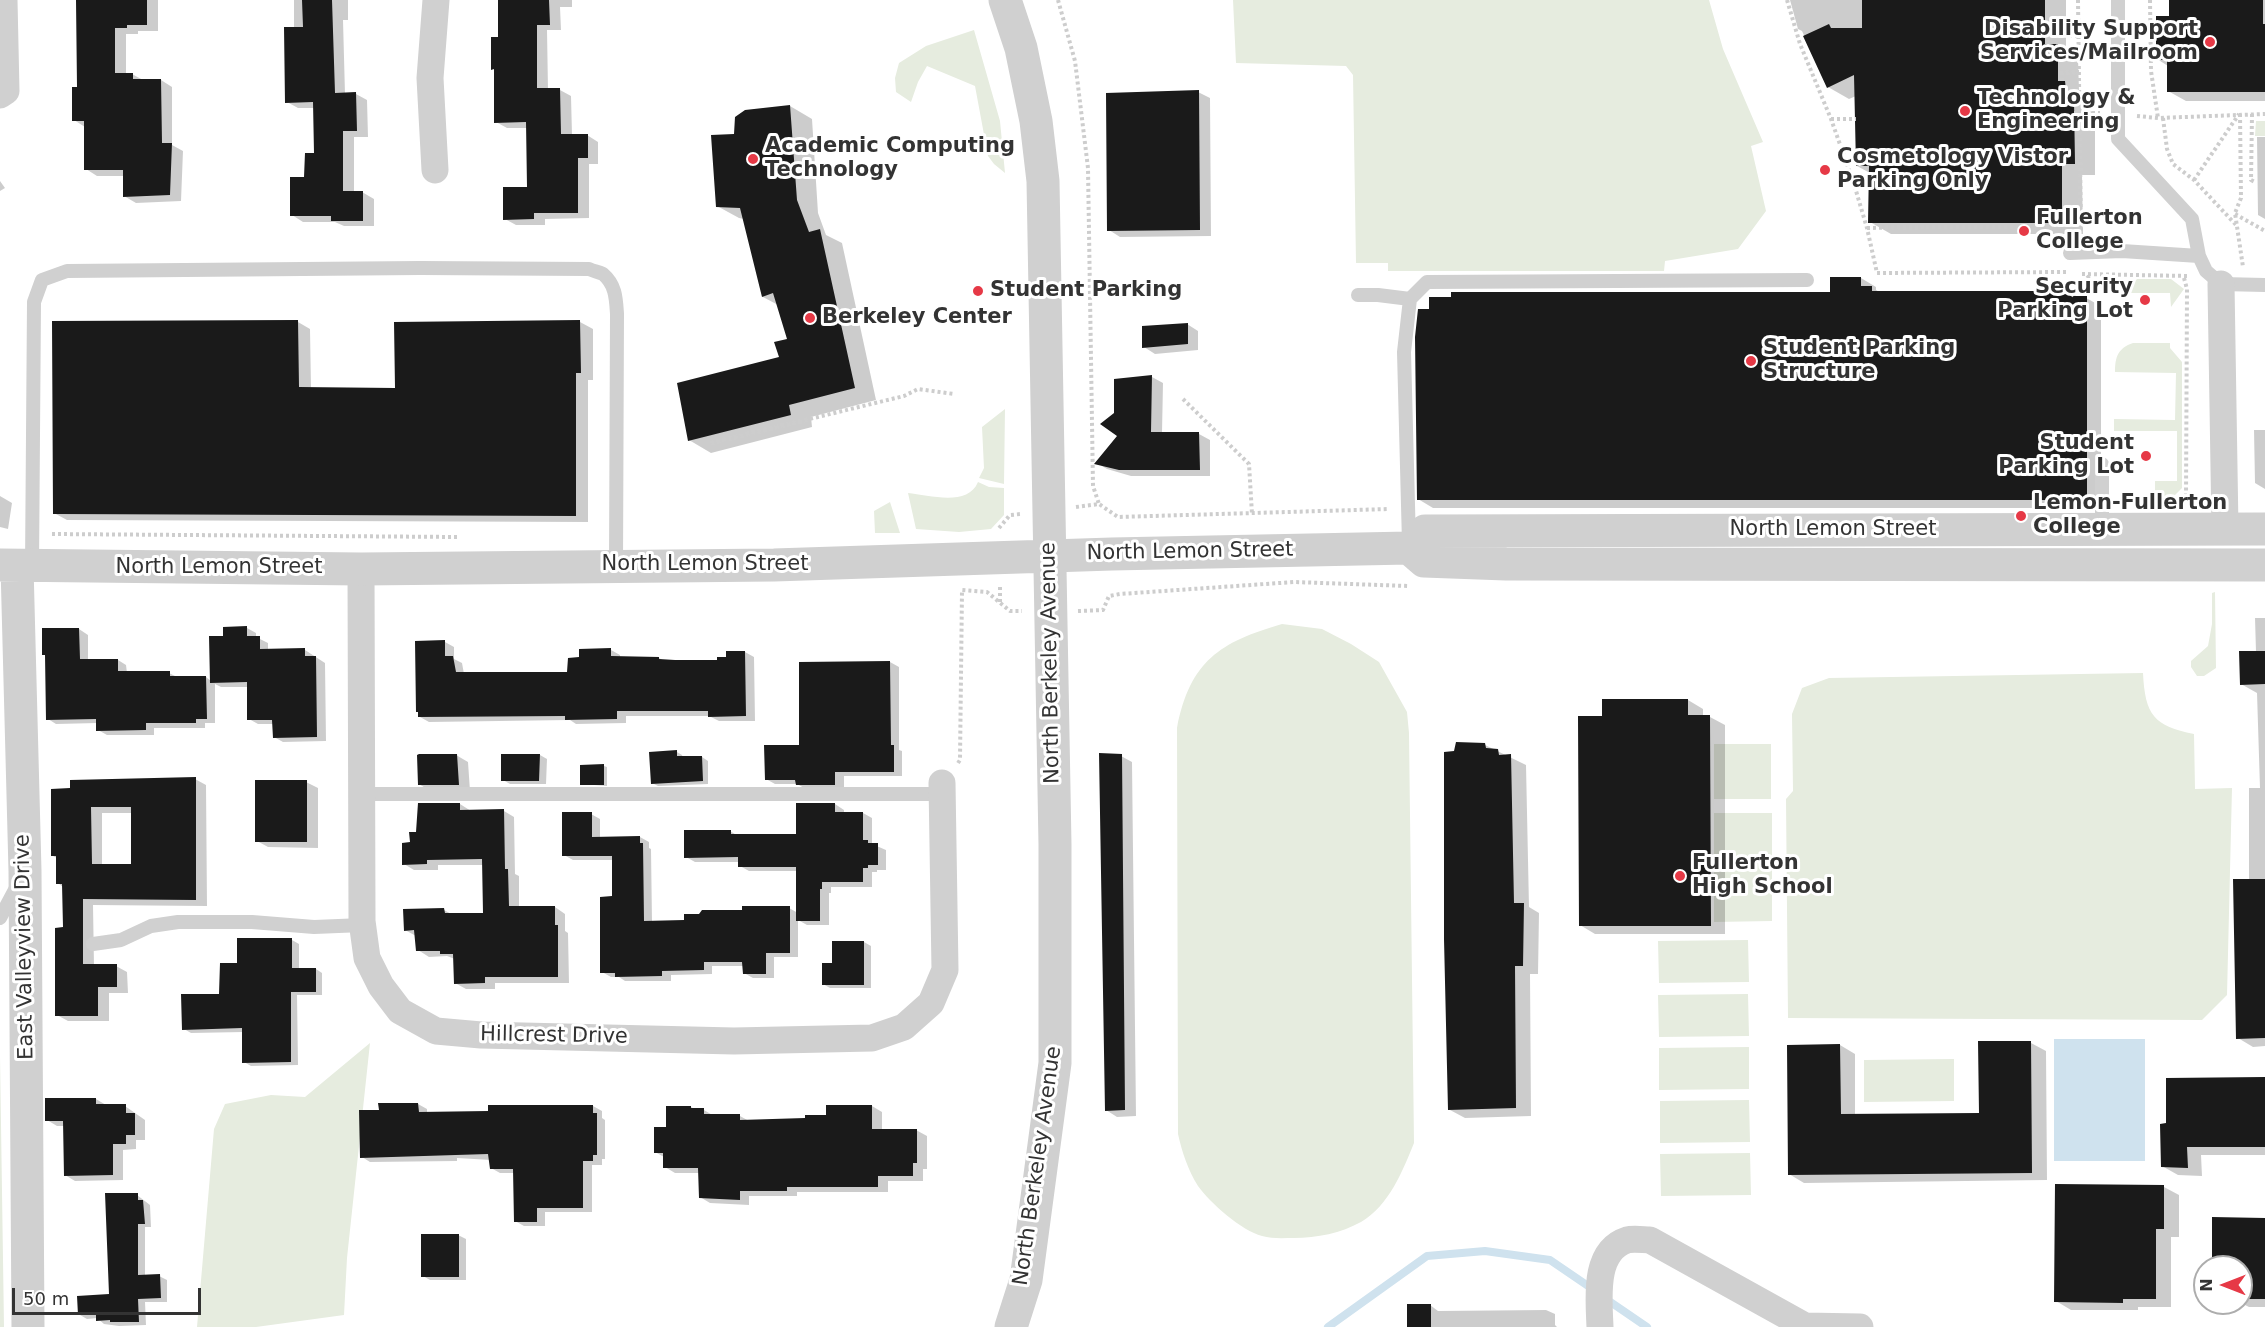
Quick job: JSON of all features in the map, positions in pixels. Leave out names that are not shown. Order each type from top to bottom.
[{"type":"street","points":[[0,95],[6,91],[4,0]]},
{"type":"street","points":[[435,170],[430,78],[436,0]]},
{"type":"street","name":"North Berkeley Avenue","points":[[1005,0],[1023,58],[1036,121],[1042,182],[1055,845],[1056,1063],[1026,1280],[1011,1327]]},
{"type":"street","points":[[2214,278],[2226,565]]},
{"type":"street","name":"North Lemon Street","points":[[1409,548],[1425,531],[1637,538],[2265,529]]},
{"type":"street","name":"North Lemon Street","points":[[16,566],[361,569],[774,565],[1409,548],[1424,561],[1508,556],[2265,565]]},
{"type":"street","name":"East Valleyview Drive","points":[[16,566],[25,871],[28,1327]]},
{"type":"street","name":"Hillcrest Drive","points":[[361,569],[363,926],[367,958],[381,986],[400,1011],[436,1031],[481,1035],[734,1041],[873,1038],[904,1027],[931,1003],[945,970],[943,788]]},
{"type":"street","points":[[1600,1320],[1608,1258],[1628,1239],[1650,1240],[1805,1326],[1860,1327]]},
{"type":"lane","points":[[2118,0],[2118,139],[2192,219],[2199,256],[2214,278],[2265,285]]},
{"type":"lane","points":[[2077,252],[2199,256]]},
{"type":"lane","points":[[16,566],[32,535],[34,302],[42,280],[67,271],[420,267],[589,269],[602,273],[616,293],[616,565]]},
{"type":"lane","points":[[1409,548],[1404,352],[1410,298],[1427,282],[1807,280]]},
{"type":"lane","points":[[1358,295],[1410,298]]},
{"type":"lane","points":[[2102,464],[2102,530]]},
{"type":"lane","points":[[362,794],[943,788]]},
{"type":"lane","points":[[0,918],[25,871]]},
{"type":"lane","points":[[93,944],[121,940],[151,926],[178,922],[252,922],[314,927],[363,926]]},
{"type":"path","points":[[1058,0],[1075,61],[1088,168],[1093,486],[1099,504],[1118,517],[1408,508]]},
{"type":"path","points":[[1786,0],[1800,44],[1831,119],[1867,228],[1877,273],[2075,272],[2090,275],[2214,278],[2243,262],[2235,213],[2241,198],[2240,114]]},
{"type":"path","points":[[2078,0],[2079,72],[2076,113],[2080,227],[2077,252],[2090,275]]},
{"type":"path","points":[[2150,0],[2151,71],[2167,149],[2173,164],[2194,180],[2237,226]]},
{"type":"path","points":[[2045,36],[2079,36]]},
{"type":"path","points":[[2062,81],[2062,73],[2079,72]]},
{"type":"path","points":[[2076,113],[2161,118],[2265,114]]},
{"type":"path","points":[[2194,180],[2240,114]]},
{"type":"path","points":[[2252,114],[2251,180],[2255,182]]},
{"type":"path","points":[[1831,119],[1856,119]]},
{"type":"path","points":[[2235,213],[2265,231]]},
{"type":"path","points":[[1867,228],[2080,227]]},
{"type":"path","points":[[2071,296],[2090,275]]},
{"type":"path","points":[[2184,278],[2187,289],[2186,501]]},
{"type":"path","points":[[711,443],[904,396],[918,389],[954,394]]},
{"type":"path","points":[[1183,399],[1249,464],[1252,514]]},
{"type":"path","points":[[994,535],[1010,515],[1099,504]]},
{"type":"path","points":[[32,535],[464,537]]},
{"type":"path","points":[[943,788],[960,760],[962,590],[987,592],[1010,611],[1050,611],[1103,610],[1109,596],[1120,594],[1294,582],[1412,586]]},
{"type":"shaded area","points":[[1233,0],[1709,0],[1723,49],[1763,142],[1751,146],[1766,211],[1738,249],[1665,261],[1664,271],[1388,271],[1388,263],[1356,263],[1353,75],[1346,66],[1236,63]]},
{"type":"shaded area","points":[[974,30],[1000,121],[1005,173],[988,156],[975,86],[927,66],[911,102],[896,92],[895,78],[899,63],[926,46]]},
{"type":"shaded area","points":[[2256,121],[2265,121],[2265,136],[2255,136]]},
{"type":"shaded area","points":[[2137,279],[2171,279],[2184,289],[2171,307],[2170,293],[2125,293]]},
{"type":"shaded area","points":[[2133,343],[2170,343],[2170,348],[2182,362],[2182,488],[2163,507],[2138,507],[2130,501],[2155,501],[2155,481],[2177,481],[2177,431],[2114,431],[2114,419],[2175,420],[2176,373],[2115,372],[2118,354]]},
{"type":"shaded area","points":[[1005,409],[1004,484],[979,478],[984,468],[982,427]]},
{"type":"shaded area","points":[[978,482],[989,487],[1004,488],[1004,515],[991,529],[959,532],[916,529],[908,493],[947,498],[957,497],[973,490]]},
{"type":"shaded area","points":[[890,502],[900,533],[875,533],[874,511]]},
{"type":"shaded area","points":[[2215,592],[2216,668],[2204,676],[2197,676],[2191,667],[2191,661],[2208,646],[2212,624],[2212,593]]},
{"type":"shaded area","points":[[1282,624],[1322,629],[1379,662],[1407,712],[1414,1143],[1394,1187],[1380,1207],[1371,1215],[1353,1226],[1329,1234],[1282,1238],[1266,1237],[1254,1233],[1227,1216],[1210,1200],[1191,1174],[1178,1134],[1177,728],[1190,686],[1211,658],[1241,638]]},
{"type":"shaded area","points":[[2143,673],[2146,699],[2154,716],[2169,727],[2194,734],[2195,789],[2232,788],[2227,995],[2202,1020],[1788,1018],[1786,799],[1793,791],[1792,714],[1802,688],[1829,678]]},
{"type":"shaded area","points":[[1714,744],[1771,744],[1771,799],[1714,799]]},
{"type":"shaded area","points":[[1714,813],[1772,813],[1772,921],[1714,922]]},
{"type":"shaded area","points":[[1748,940],[1749,982],[1659,983],[1658,941]]},
{"type":"shaded area","points":[[1748,994],[1749,1036],[1659,1037],[1658,995]]},
{"type":"shaded area","points":[[370,1043],[347,1258],[344,1315],[256,1327],[197,1327],[214,1129],[225,1104],[271,1095],[305,1097]]},
{"type":"shaded area","points":[[1749,1047],[1749,1089],[1659,1090],[1659,1048]]},
{"type":"shaded area","points":[[0,1056],[4,1327],[0,1327]]},
{"type":"shaded area","points":[[1954,1059],[1954,1101],[1864,1102],[1864,1060]]},
{"type":"shaded area","points":[[1749,1100],[1750,1142],[1660,1143],[1660,1101]]},
{"type":"shaded area","points":[[1750,1153],[1751,1195],[1661,1196],[1660,1154]]},
{"type":"water","points":[[2054,1039],[2145,1039],[2145,1161],[2054,1161]]},
{"type":"building","points":[[76,0],[147,0],[147,25],[127,25],[127,28],[115,28],[115,73],[133,73],[133,79],[161,79],[162,143],[172,143],[170,195],[123,197],[123,170],[84,170],[84,121],[72,121],[72,87],[77,87]]},
{"type":"building","points":[[302,0],[332,0],[335,93],[356,92],[357,131],[343,131],[343,191],[363,191],[363,221],[331,221],[331,216],[290,216],[290,177],[304,177],[305,153],[314,153],[313,102],[285,103],[284,27],[303,27]]},
{"type":"building","points":[[498,0],[549,0],[550,25],[537,25],[537,88],[560,88],[561,134],[588,134],[588,158],[578,158],[578,213],[534,213],[534,219],[503,220],[503,187],[527,187],[526,122],[494,123],[494,69],[491,70],[491,37],[498,37]]},
{"type":"building","name":"Technology & Engineering","points":[[1862,0],[2045,0],[2045,44],[2058,44],[2058,81],[2065,81],[2067,100],[2074,100],[2075,164],[2062,164],[2062,223],[1868,223],[1869,166],[1856,166],[1854,75],[1827,88],[1803,36],[1829,24],[1831,28],[1862,28]]},
{"type":"building","name":"Disability Support Services/Mailroom","points":[[2169,0],[2263,0],[2265,92],[2167,92],[2167,60],[2156,60],[2156,16],[2169,16]]},
{"type":"building","points":[[1199,90],[1200,230],[1107,231],[1106,93]]},
{"type":"building","name":"Berkeley Center","points":[[790,105],[797,200],[809,232],[820,229],[855,388],[789,405],[791,415],[688,441],[677,383],[779,357],[774,342],[787,339],[773,293],[762,297],[740,208],[716,207],[711,135],[734,134],[735,117],[745,110]]},
{"type":"building","name":"Student Parking Structure","points":[[1830,277],[1861,277],[1861,286],[1872,286],[1872,291],[2071,291],[2071,296],[2087,296],[2087,500],[1417,500],[1415,337],[1418,309],[1429,309],[1429,297],[1451,297],[1451,292],[1830,292]]},
{"type":"building","points":[[298,320],[299,387],[395,388],[394,322],[580,320],[581,373],[576,373],[576,516],[53,514],[52,321]]},
{"type":"building","points":[[1188,323],[1188,344],[1142,348],[1142,326]]},
{"type":"building","points":[[1152,375],[1151,432],[1199,432],[1200,470],[1119,470],[1094,464],[1117,436],[1100,424],[1114,413],[1114,379]]},
{"type":"building","points":[[247,626],[247,636],[260,636],[260,649],[305,648],[305,656],[316,656],[317,737],[273,738],[272,720],[247,720],[247,682],[210,683],[209,636],[223,636],[223,627]]},
{"type":"building","points":[[42,628],[79,628],[80,659],[118,659],[118,671],[170,671],[170,676],[206,676],[207,719],[196,719],[196,723],[146,723],[146,730],[96,731],[96,719],[46,720],[45,655],[42,655]]},
{"type":"building","points":[[445,640],[445,656],[453,656],[456,672],[567,672],[568,658],[579,657],[579,649],[611,648],[611,656],[659,657],[659,659],[675,660],[717,660],[717,657],[726,657],[726,651],[745,651],[746,716],[708,717],[708,711],[617,711],[617,719],[565,720],[565,716],[418,717],[418,712],[416,712],[415,641]]},
{"type":"building","points":[[2239,651],[2265,651],[2265,684],[2240,685]]},
{"type":"building","points":[[890,661],[891,745],[894,745],[894,772],[835,772],[835,785],[796,785],[795,780],[765,780],[764,745],[799,745],[799,662]]},
{"type":"building","points":[[1602,699],[1688,699],[1688,715],[1710,715],[1711,926],[1579,926],[1578,716],[1602,716]]},
{"type":"building","points":[[1456,742],[1485,743],[1486,748],[1498,749],[1499,755],[1511,754],[1514,903],[1524,903],[1523,966],[1515,966],[1516,1108],[1448,1110],[1444,939],[1444,752],[1454,751]]},
{"type":"building","points":[[677,750],[677,756],[702,756],[703,781],[651,784],[649,752]]},
{"type":"building","points":[[1099,753],[1122,754],[1125,1110],[1105,1111]]},
{"type":"building","points":[[457,754],[459,785],[418,785],[417,755]]},
{"type":"building","points":[[501,754],[540,754],[539,781],[501,781]]},
{"type":"building","points":[[604,764],[604,785],[580,785],[580,765]]},
{"type":"building","points":[[196,777],[196,900],[83,899],[83,964],[117,964],[117,987],[98,987],[98,1016],[55,1016],[55,928],[63,927],[62,884],[56,884],[56,856],[51,856],[51,789],[70,788],[70,780]],"holes":[[[91,807],[131,807],[131,864],[92,864]]]},
{"type":"building","points":[[255,780],[307,780],[307,842],[255,842]]},
{"type":"building","points":[[418,803],[460,803],[460,810],[504,809],[505,869],[508,869],[509,906],[555,906],[555,925],[558,925],[558,977],[485,977],[485,983],[454,984],[453,954],[440,954],[440,951],[416,951],[414,930],[404,931],[403,909],[444,908],[445,913],[483,913],[482,859],[427,860],[427,864],[402,865],[402,843],[410,842],[409,832],[416,832]]},
{"type":"building","points":[[796,803],[835,803],[835,812],[863,812],[863,840],[868,840],[868,843],[878,843],[878,865],[868,865],[868,868],[863,868],[863,882],[822,882],[820,921],[796,921],[796,867],[738,867],[738,857],[684,858],[684,830],[731,830],[731,834],[796,834]]},
{"type":"building","points":[[562,812],[592,812],[592,837],[640,836],[640,843],[643,843],[644,921],[684,920],[684,914],[699,914],[702,910],[742,910],[742,906],[790,906],[790,953],[766,953],[766,974],[743,974],[742,962],[704,962],[704,970],[662,971],[662,976],[615,977],[615,973],[600,973],[600,897],[612,896],[612,856],[562,856]]},
{"type":"building","points":[[2233,879],[2265,879],[2265,1038],[2236,1039]]},
{"type":"building","points":[[237,938],[292,938],[292,968],[316,968],[316,992],[291,992],[291,1062],[242,1063],[242,1028],[182,1030],[181,994],[219,994],[220,963],[237,963]]},
{"type":"building","points":[[832,941],[864,941],[864,985],[822,985],[822,963],[832,963]]},
{"type":"building","points":[[1978,1041],[2031,1041],[2032,1173],[1788,1175],[1787,1045],[1840,1044],[1841,1114],[1979,1113]]},
{"type":"building","points":[[2265,1077],[2265,1147],[2187,1147],[2188,1168],[2161,1167],[2160,1124],[2166,1123],[2166,1078]]},
{"type":"building","points":[[45,1098],[96,1098],[96,1104],[126,1104],[126,1113],[135,1113],[135,1135],[126,1135],[126,1144],[113,1144],[113,1175],[64,1176],[63,1121],[45,1121]]},
{"type":"building","points":[[378,1103],[418,1103],[419,1112],[488,1111],[488,1105],[593,1105],[593,1113],[597,1113],[597,1155],[593,1155],[593,1161],[583,1161],[583,1208],[537,1208],[537,1222],[514,1222],[513,1169],[490,1169],[488,1154],[360,1158],[359,1110],[379,1110]]},
{"type":"building","points":[[826,1105],[872,1105],[872,1129],[917,1129],[917,1163],[913,1163],[913,1176],[878,1176],[878,1187],[787,1187],[787,1191],[740,1191],[740,1200],[699,1198],[698,1168],[663,1168],[663,1153],[654,1153],[654,1127],[666,1127],[666,1106],[704,1108],[704,1114],[740,1114],[740,1120],[826,1115]]},
{"type":"building","points":[[2055,1184],[2164,1185],[2164,1229],[2156,1229],[2156,1299],[2123,1299],[2123,1303],[2054,1302]]},
{"type":"building","points":[[105,1193],[138,1193],[138,1200],[143,1200],[145,1224],[138,1224],[138,1275],[160,1274],[161,1298],[138,1299],[139,1322],[96,1321],[96,1315],[78,1315],[77,1296],[109,1294]]},
{"type":"building","points":[[2212,1217],[2265,1218],[2265,1299],[2253,1299],[2253,1255],[2212,1255]]},
{"type":"building","points":[[421,1234],[459,1234],[459,1277],[421,1277]]},
{"type":"building","points":[[1407,1304],[1431,1304],[1431,1327],[1407,1327]]},
{"type":"waterway","points":[[1328,1327],[1427,1256],[1485,1251],[1550,1260],[1594,1290]]},
{"type":"waterway","points":[[1606,1299],[1647,1327]]},
{"type":"place","name":"Disability Support Services/Mailroom","points":[[2210,42]]},
{"type":"place","name":"Technology & Engineering","points":[[1965,111]]},
{"type":"place","name":"Academic Computing Technology","points":[[753,159]]},
{"type":"place","name":"Cosmetology Vistor Parking Only","points":[[1825,170]]},
{"type":"place","name":"Fullerton College","points":[[2024,231]]},
{"type":"place","name":"Student Parking","points":[[978,291]]},
{"type":"place","name":"Security Parking Lot","points":[[2145,300]]},
{"type":"place","name":"Berkeley Center","points":[[810,318]]},
{"type":"place","name":"Student Parking Structure","points":[[1751,361]]},
{"type":"place","name":"Student Parking Lot","points":[[2146,456]]},
{"type":"place","name":"Lemon-Fullerton College","points":[[2021,516]]},
{"type":"place","name":"Fullerton High School","points":[[1680,876]]}]
